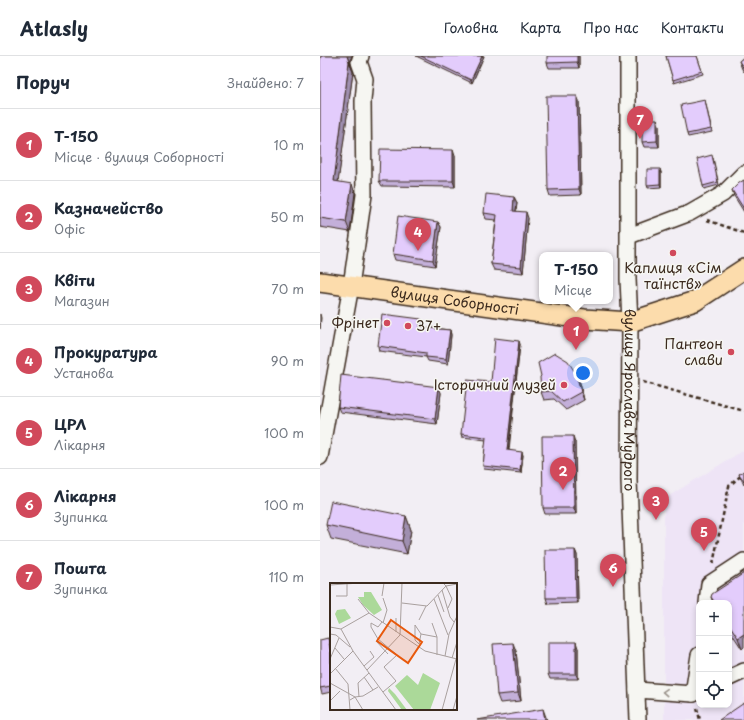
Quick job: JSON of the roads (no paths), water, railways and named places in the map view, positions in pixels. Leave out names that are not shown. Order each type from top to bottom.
[{"type":"main road","name":"вулиця Соборності","points":[[320,282],[577,318],[630,322],[695,301],[744,269]]},
{"type":"street","points":[[320,457],[351,286],[364,195],[363,101],[365,79],[359,62],[361,56]]},
{"type":"street","name":"вулиця Ярослава Мудрого","points":[[628,56],[628,279],[630,322],[629,480],[638,720]]},
{"type":"street","points":[[629,236],[690,213],[723,194],[744,173]]},
{"type":"street","points":[[706,600],[709,584],[744,561]]},
{"type":"street","points":[[732,677],[744,671]]},
{"type":"street","points":[[637,690],[696,693]]},
{"type":"place","name":"Пошта","points":[[640,139]]},
{"type":"place","name":"Прокуратура","points":[[418,251]]},
{"type":"place","name":"Каплиця «Сім таїнств»","points":[[673,253]]},
{"type":"place","name":"Фрінет","points":[[387,323]]},
{"type":"place","name":"37+","points":[[408,326]]},
{"type":"place","name":"Т-150","points":[[576,350]]},
{"type":"place","name":"Пантеон слави","points":[[731,352]]},
{"type":"place","name":"Історичний музей","points":[[564,385]]},
{"type":"place","name":"Казначейство","points":[[563,490]]},
{"type":"place","name":"Квіти","points":[[656,520]]},
{"type":"place","name":"ЦРЛ","points":[[704,551]]},
{"type":"place","name":"Лікарня","points":[[613,587]]}]
